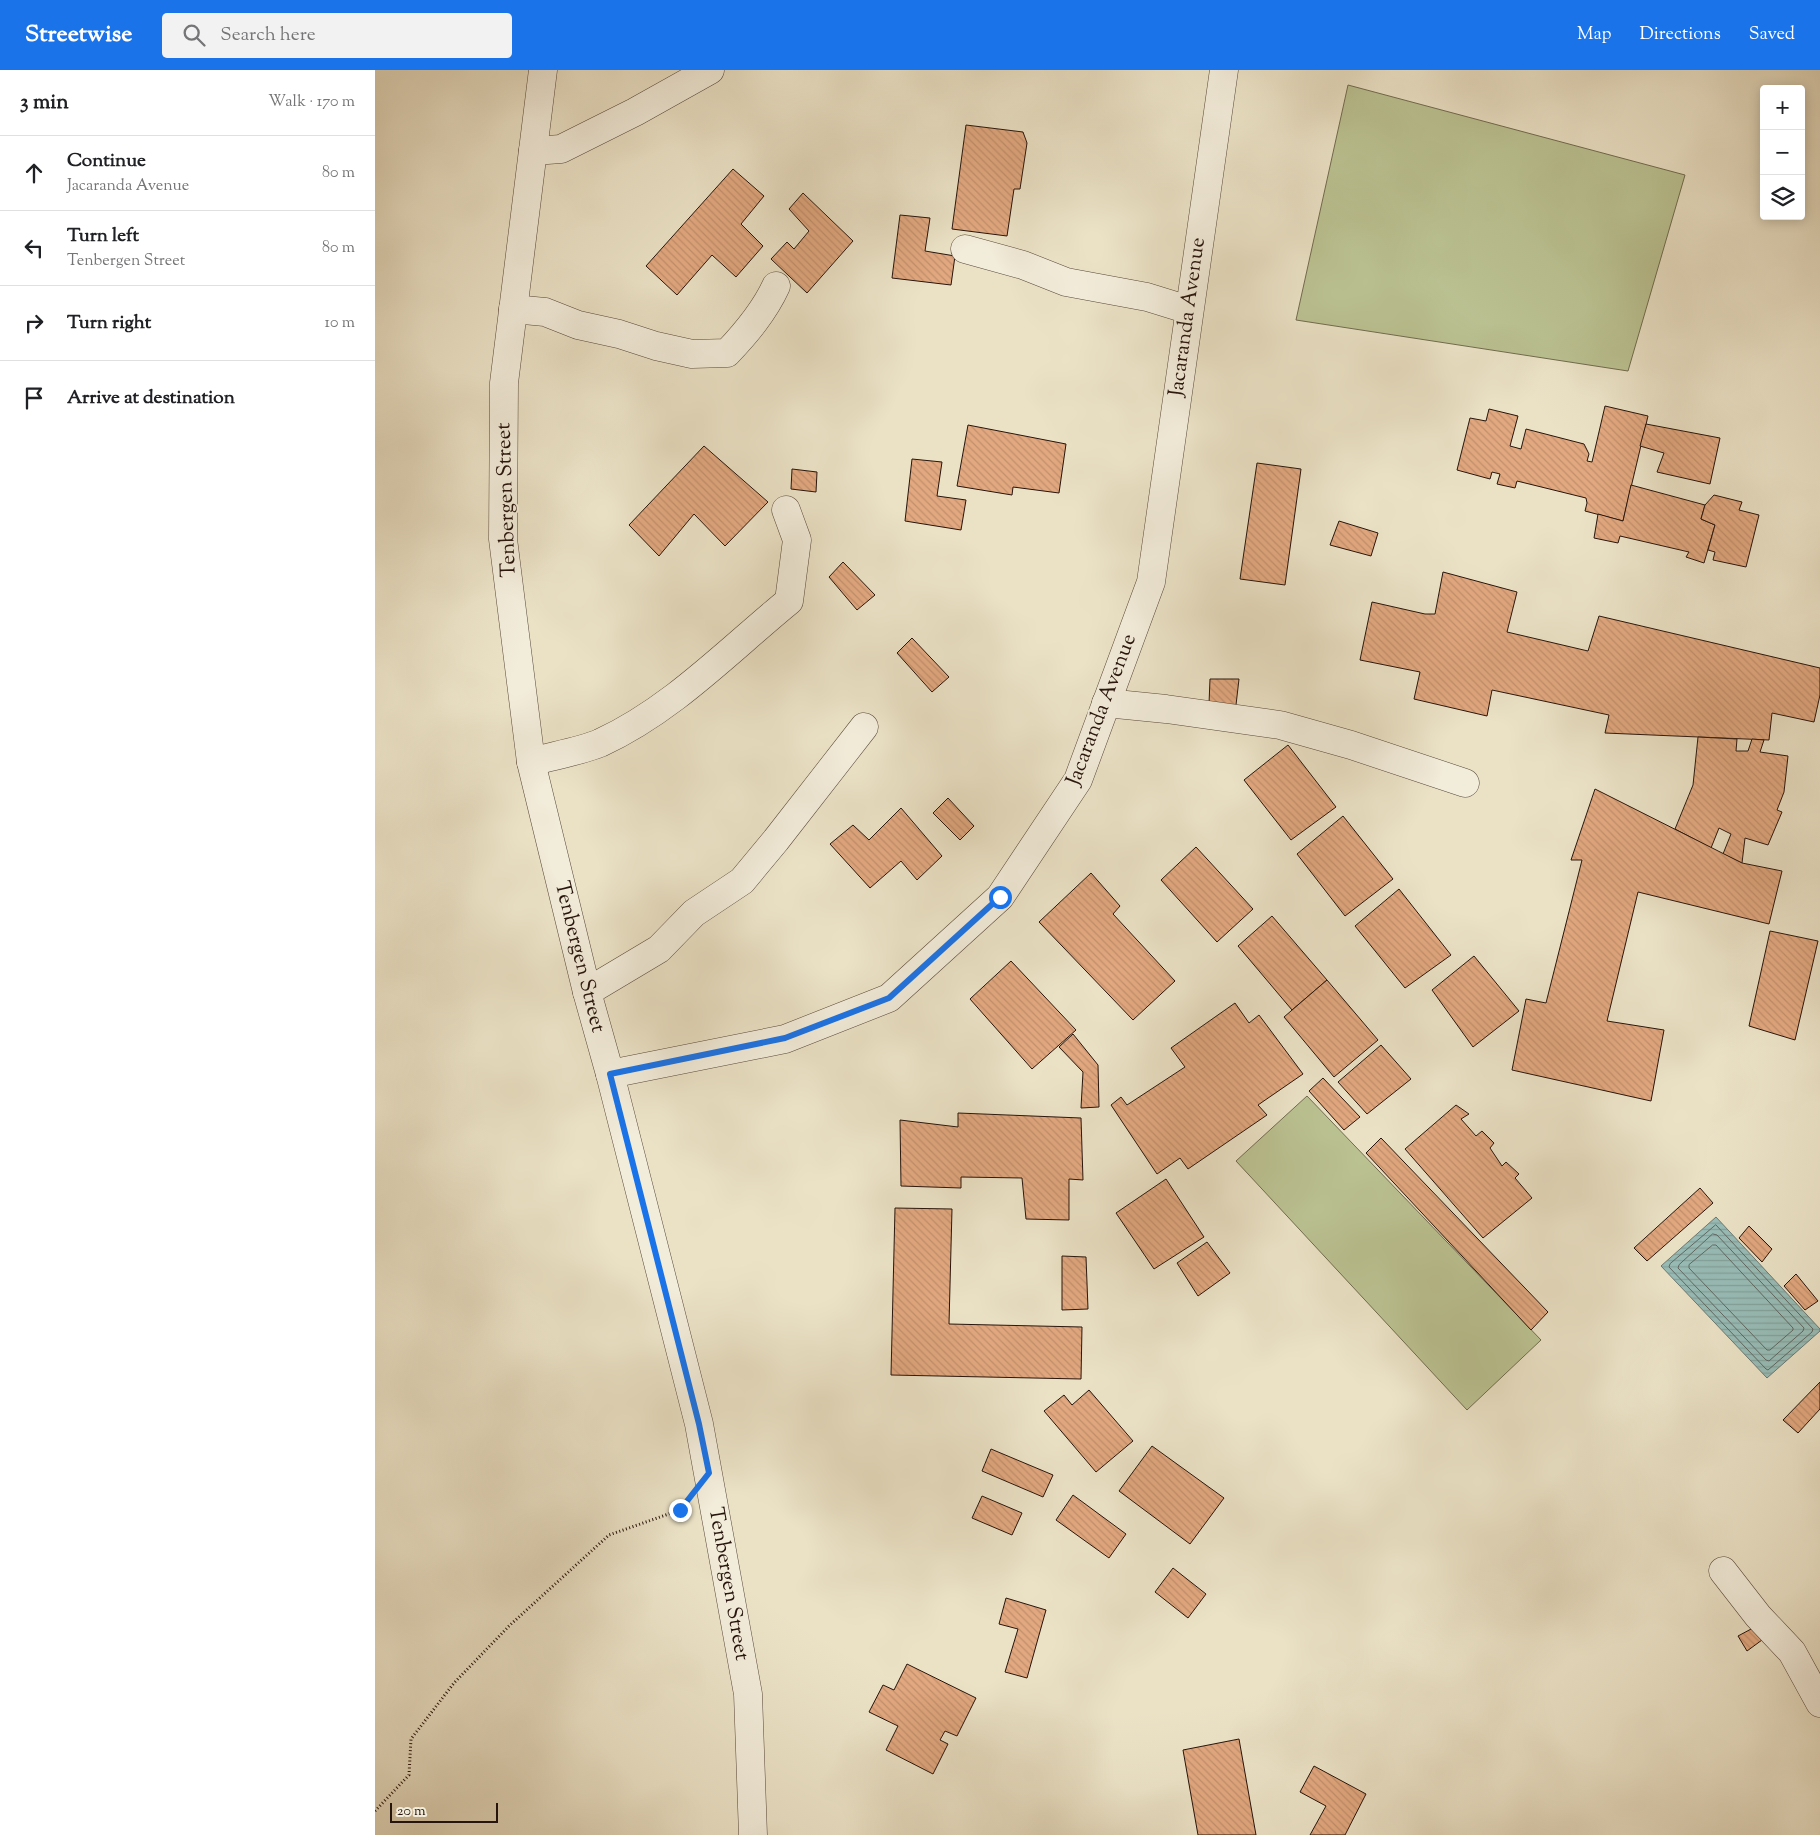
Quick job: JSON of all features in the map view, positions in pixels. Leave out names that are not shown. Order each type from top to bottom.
[{"type":"street","name":"Tenbergen Street","points":[[543,70],[504,383],[503,539],[531,762],[587,992],[610,1074],[699,1424],[709,1473],[748,1694],[753,1835]]},
{"type":"street","points":[[533,151],[561,149],[635,112],[710,70]]},
{"type":"street","name":"Jacaranda Avenue","points":[[610,1074],[785,1038],[889,998],[1000,897],[1078,780],[1151,582],[1224,70]]},
{"type":"street","points":[[965,249],[1023,265],[1066,282],[1147,297],[1189,310]]},
{"type":"street","points":[[513,308],[545,312],[579,325],[692,354],[727,354],[747,332],[768,303],[776,286]]},
{"type":"street","points":[[531,762],[599,743],[661,708],[715,665],[789,600],[797,540],[786,510]]},
{"type":"street","points":[[1106,702],[1280,725],[1351,745],[1465,783]]},
{"type":"street","points":[[587,992],[659,948],[694,913],[741,881],[776,840],[864,726]]},
{"type":"street","points":[[1723,1571],[1758,1616],[1793,1652],[1820,1703]]},
{"type":"path","points":[[375,1811],[409,1775],[411,1739],[454,1683],[509,1626],[609,1535],[680,1510],[709,1473]]},
{"type":"green space","points":[[1348,85],[1685,175],[1628,371],[1296,320]]},
{"type":"green space","points":[[1307,1096],[1541,1340],[1467,1410],[1236,1161]]},
{"type":"water","points":[[1716,1217],[1820,1329],[1767,1378],[1661,1266]]},
{"type":"building","points":[[966,125],[1023,132],[1027,143],[1020,189],[1014,189],[1007,236],[952,229]]},
{"type":"building","points":[[733,169],[764,196],[741,224],[763,246],[736,277],[712,255],[677,295],[646,266]]},
{"type":"building","points":[[803,193],[853,241],[807,293],[771,259],[787,242],[794,249],[809,231],[789,209]]},
{"type":"building","points":[[900,215],[930,218],[925,251],[955,256],[951,285],[892,278]]},
{"type":"building","points":[[1605,406],[1648,416],[1623,521],[1585,511],[1586,498],[1517,481],[1515,488],[1497,484],[1500,474],[1492,472],[1490,479],[1457,470],[1470,418],[1486,421],[1489,409],[1518,416],[1510,446],[1521,449],[1526,429],[1584,444],[1589,454],[1587,461],[1592,462]]},
{"type":"building","points":[[1646,424],[1720,438],[1710,484],[1657,472],[1664,453],[1640,446]]},
{"type":"building","points":[[968,425],[1066,444],[1059,493],[1013,487],[1012,495],[957,486]]},
{"type":"building","points":[[704,446],[768,502],[725,546],[694,514],[659,556],[629,525]]},
{"type":"building","points":[[912,459],[942,462],[937,496],[966,500],[961,530],[905,521]]},
{"type":"building","points":[[1257,463],[1301,469],[1285,585],[1240,579]]},
{"type":"building","points":[[792,469],[817,472],[816,492],[791,489]]},
{"type":"building","points":[[1631,485],[1705,505],[1701,519],[1715,525],[1704,563],[1686,557],[1689,552],[1620,536],[1618,543],[1594,538],[1598,514],[1623,521]]},
{"type":"building","points":[[1714,495],[1742,502],[1739,510],[1759,515],[1746,567],[1713,560],[1715,552],[1708,550],[1715,525],[1701,519],[1705,505]]},
{"type":"building","points":[[1339,521],[1378,533],[1371,556],[1330,545]]},
{"type":"building","points":[[843,562],[875,595],[857,610],[829,577]]},
{"type":"building","points":[[1443,572],[1517,592],[1507,632],[1588,651],[1599,616],[1820,668],[1820,695],[1814,722],[1772,713],[1769,740],[1605,733],[1609,715],[1492,690],[1487,716],[1414,699],[1420,672],[1360,660],[1372,602],[1425,614],[1435,614]]},
{"type":"building","points":[[912,638],[949,677],[932,692],[897,653]]},
{"type":"building","points":[[1210,679],[1239,679],[1236,705],[1209,704]]},
{"type":"building","points":[[1698,737],[1737,739],[1736,751],[1748,751],[1752,739],[1764,740],[1760,752],[1788,756],[1784,792],[1777,810],[1782,812],[1768,845],[1745,838],[1742,863],[1723,854],[1731,834],[1719,828],[1711,848],[1675,829],[1693,785]]},
{"type":"building","points":[[1288,745],[1336,807],[1291,840],[1244,780]]},
{"type":"building","points":[[1595,789],[1742,863],[1782,871],[1769,924],[1638,892],[1607,1021],[1664,1030],[1651,1101],[1512,1070],[1526,999],[1546,1003],[1582,860],[1571,860]]},
{"type":"building","points":[[948,798],[974,826],[960,840],[933,813]]},
{"type":"building","points":[[901,808],[942,856],[917,880],[901,861],[870,888],[830,844],[853,825],[869,840]]},
{"type":"building","points":[[1343,816],[1393,879],[1345,916],[1297,854]]},
{"type":"building","points":[[1196,847],[1253,909],[1217,942],[1161,880]]},
{"type":"building","points":[[1091,873],[1120,906],[1113,914],[1175,981],[1133,1020],[1039,922]]},
{"type":"building","points":[[1399,889],[1451,955],[1405,988],[1355,926]]},
{"type":"building","points":[[1272,916],[1327,980],[1292,1010],[1238,946]]},
{"type":"building","points":[[1770,931],[1818,941],[1795,1040],[1749,1026]]},
{"type":"building","points":[[1474,956],[1519,1011],[1473,1047],[1432,990]]},
{"type":"building","points":[[1011,961],[1076,1030],[1032,1069],[970,999]]},
{"type":"building","points":[[1327,980],[1378,1040],[1334,1077],[1284,1017]]},
{"type":"building","points":[[1235,1003],[1249,1023],[1259,1015],[1303,1074],[1258,1105],[1267,1115],[1188,1169],[1180,1158],[1157,1174],[1111,1105],[1121,1097],[1127,1105],[1185,1067],[1171,1048]]},
{"type":"building","points":[[1073,1034],[1098,1065],[1099,1107],[1081,1108],[1083,1072],[1059,1047]]},
{"type":"building","points":[[1381,1045],[1411,1079],[1367,1114],[1338,1082]]},
{"type":"building","points":[[1323,1078],[1360,1117],[1344,1130],[1309,1091]]},
{"type":"building","points":[[1456,1105],[1469,1114],[1461,1119],[1476,1136],[1482,1131],[1494,1143],[1490,1148],[1502,1166],[1506,1162],[1519,1174],[1515,1178],[1532,1198],[1483,1238],[1405,1149]]},
{"type":"building","points":[[958,1113],[1081,1118],[1083,1180],[1069,1179],[1069,1220],[1026,1219],[1022,1178],[961,1177],[961,1188],[901,1186],[900,1120],[958,1127]]},
{"type":"building","points":[[1381,1138],[1548,1312],[1531,1330],[1366,1153]]},
{"type":"building","points":[[1166,1179],[1204,1237],[1154,1269],[1116,1213]]},
{"type":"building","points":[[1700,1188],[1713,1203],[1647,1261],[1634,1248]]},
{"type":"building","points":[[895,1208],[952,1209],[949,1324],[1082,1327],[1081,1379],[891,1375]]},
{"type":"building","points":[[1749,1226],[1772,1249],[1762,1262],[1739,1238]]},
{"type":"building","points":[[1207,1242],[1230,1273],[1198,1296],[1177,1263]]},
{"type":"building","points":[[1062,1256],[1086,1257],[1088,1309],[1062,1310]]},
{"type":"building","points":[[1796,1274],[1818,1301],[1805,1310],[1784,1286]]},
{"type":"building","points":[[1820,1382],[1820,1409],[1798,1433],[1783,1420]]},
{"type":"building","points":[[1089,1390],[1133,1441],[1096,1472],[1044,1411],[1064,1395],[1072,1405]]},
{"type":"building","points":[[1152,1446],[1224,1498],[1190,1544],[1119,1491]]},
{"type":"building","points":[[991,1449],[1053,1475],[1043,1497],[982,1471]]},
{"type":"building","points":[[1073,1495],[1126,1534],[1109,1558],[1056,1520]]},
{"type":"building","points":[[982,1496],[1022,1513],[1012,1535],[972,1518]]},
{"type":"building","points":[[1173,1568],[1206,1594],[1188,1618],[1155,1592]]},
{"type":"building","points":[[1006,1598],[1046,1610],[1027,1678],[1005,1672],[1018,1629],[999,1624]]},
{"type":"building","points":[[1753,1628],[1762,1640],[1747,1651],[1738,1636]]},
{"type":"building","points":[[907,1664],[976,1698],[957,1736],[945,1731],[940,1740],[948,1744],[933,1774],[886,1750],[898,1726],[869,1712],[883,1685],[894,1690]]},
{"type":"building","points":[[1239,1739],[1256,1835],[1198,1835],[1183,1750]]},
{"type":"building","points":[[1314,1766],[1366,1794],[1345,1835],[1310,1835],[1326,1806],[1300,1792]]},
{"type":"route","points":[[680,1510],[709,1473],[699,1424],[610,1074],[785,1038],[889,998],[1000,897]]}]
